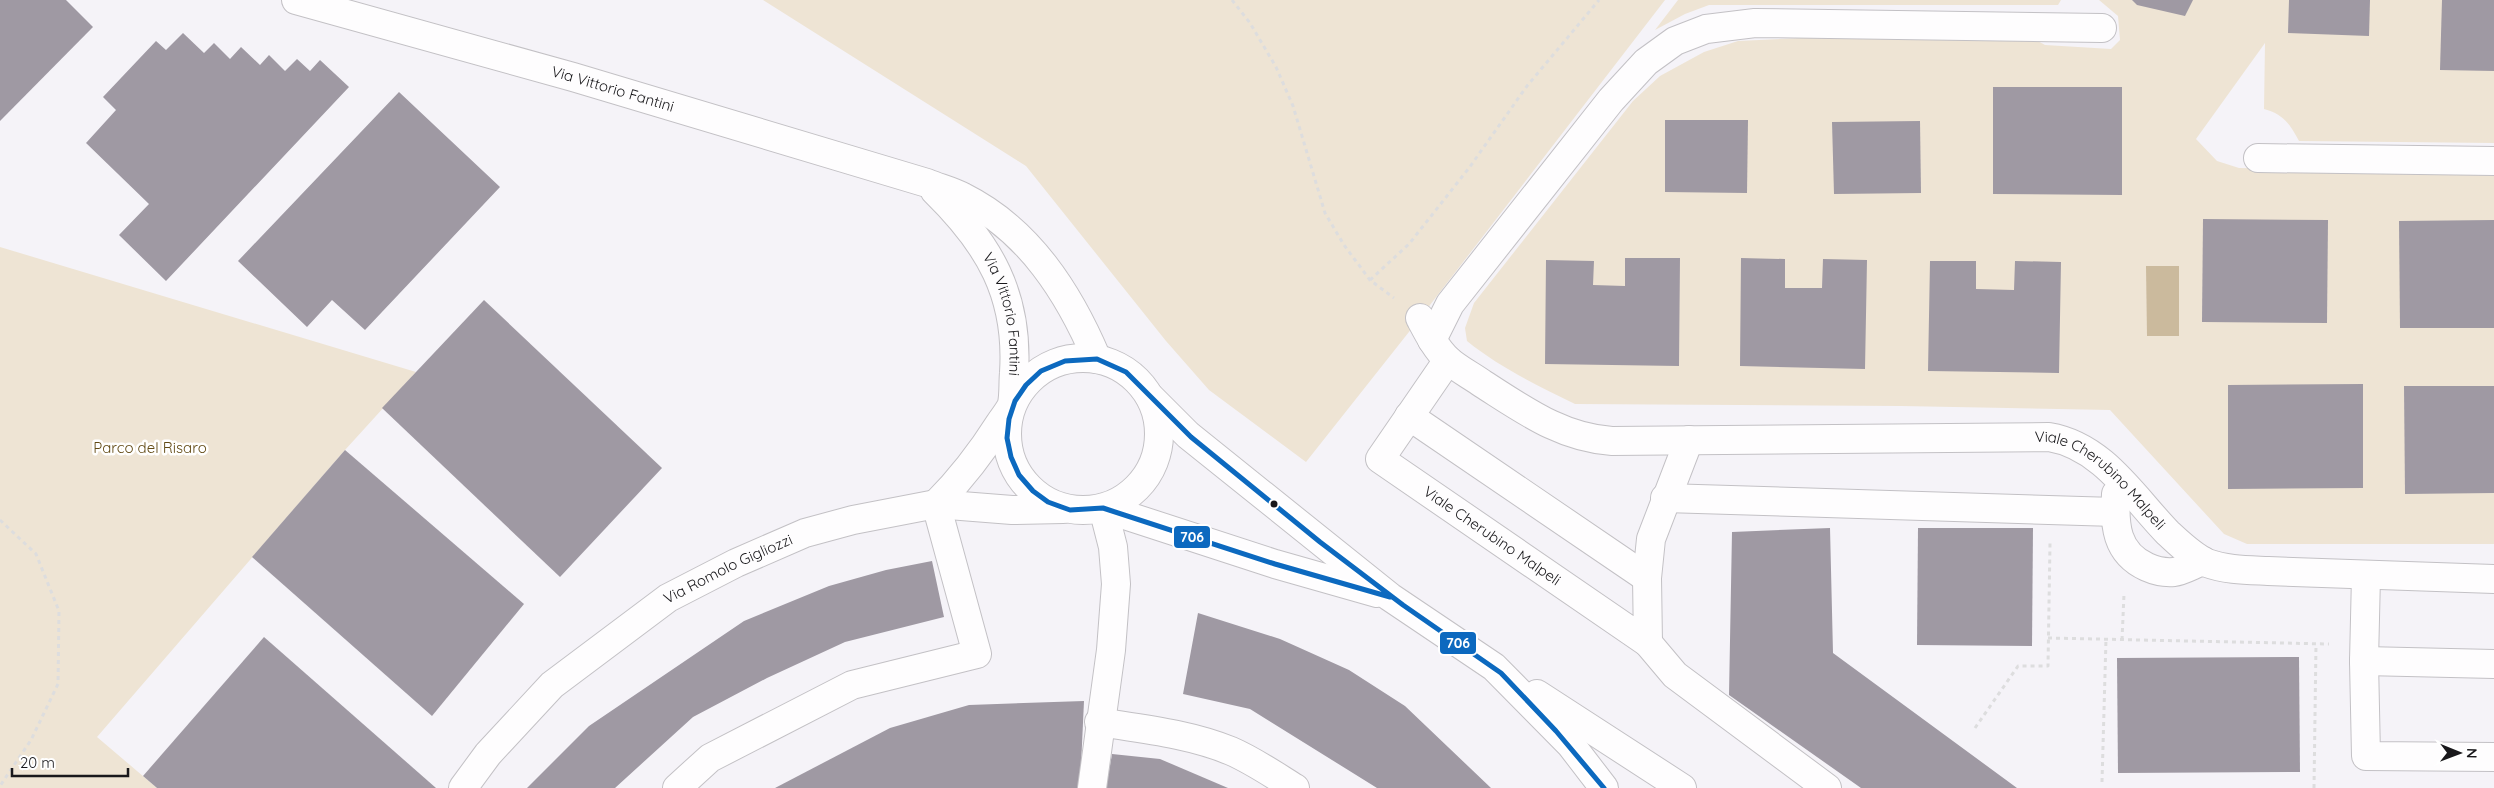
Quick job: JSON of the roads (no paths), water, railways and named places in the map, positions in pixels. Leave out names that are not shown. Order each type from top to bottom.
[{"type":"street","name":"Via Vittorio Fantini","points":[[296,0],[573,77],[927,183],[962,196],[978,206],[1029,247],[1050,270],[1079,317],[1097,359]]},
{"type":"street","points":[[1434,340],[1450,304],[1611,100],[1646,62],[1675,41],[1706,29],[1732,24],[1755,23],[2102,28]]},
{"type":"street","points":[[2258,158],[2494,161]]},
{"type":"street","name":"Via Vittorio Fantini","points":[[927,183],[979,239],[1002,282],[1014,339],[1012,405]]},
{"type":"street","name":"Viale Cherubino Malpeli","points":[[1827,788],[1675,675],[1648,643],[1380,459],[1409,416],[1434,340],[1534,416],[1573,434],[1612,441],[2049,437],[2081,447],[2103,463],[2176,541],[2203,560],[2237,569],[2366,576],[2494,579]]},
{"type":"street","points":[[677,788],[710,758],[852,685],[977,654],[936,504],[955,485],[982,451],[1026,382],[1046,366],[1071,358],[1097,359],[1118,366],[1137,380],[1150,397],[1188,435],[1390,596],[1494,667],[1682,788]]},
{"type":"street","points":[[1012,405],[1006,430],[1009,457],[1021,480],[1040,498],[1063,509],[1083,511],[1103,508],[1124,499],[1141,484],[1153,464],[1159,442],[1158,419],[1150,397]]},
{"type":"street","points":[[1409,416],[1648,578]]},
{"type":"street","points":[[1648,643],[1648,578],[1651,539],[1665,498],[1689,440]]},
{"type":"street","points":[[2118,478],[2115,512],[2120,545],[2130,557],[2160,573],[2176,572],[2203,560]]},
{"type":"street","points":[[1665,498],[2115,512]]},
{"type":"street","name":"Via Romolo Gigliozzi","points":[[463,788],[488,754],[552,685],[668,598],[736,563],[805,533],[853,520],[936,504],[1012,510],[1063,509]]},
{"type":"street","points":[[1103,508],[1275,564],[1390,596]]},
{"type":"street","points":[[1092,788],[1099,722],[1111,650],[1116,584],[1113,547],[1103,508]]},
{"type":"street","points":[[2366,576],[2364,653],[2366,756],[2494,757]]},
{"type":"street","points":[[2364,653],[2494,664]]},
{"type":"street","points":[[1494,667],[1571,745],[1604,788]]},
{"type":"street","points":[[1099,722],[1172,734],[1205,742],[1255,762],[1295,788]]},
{"type":"park label","name":"Parco del Risaro","points":[[150,448]]}]
